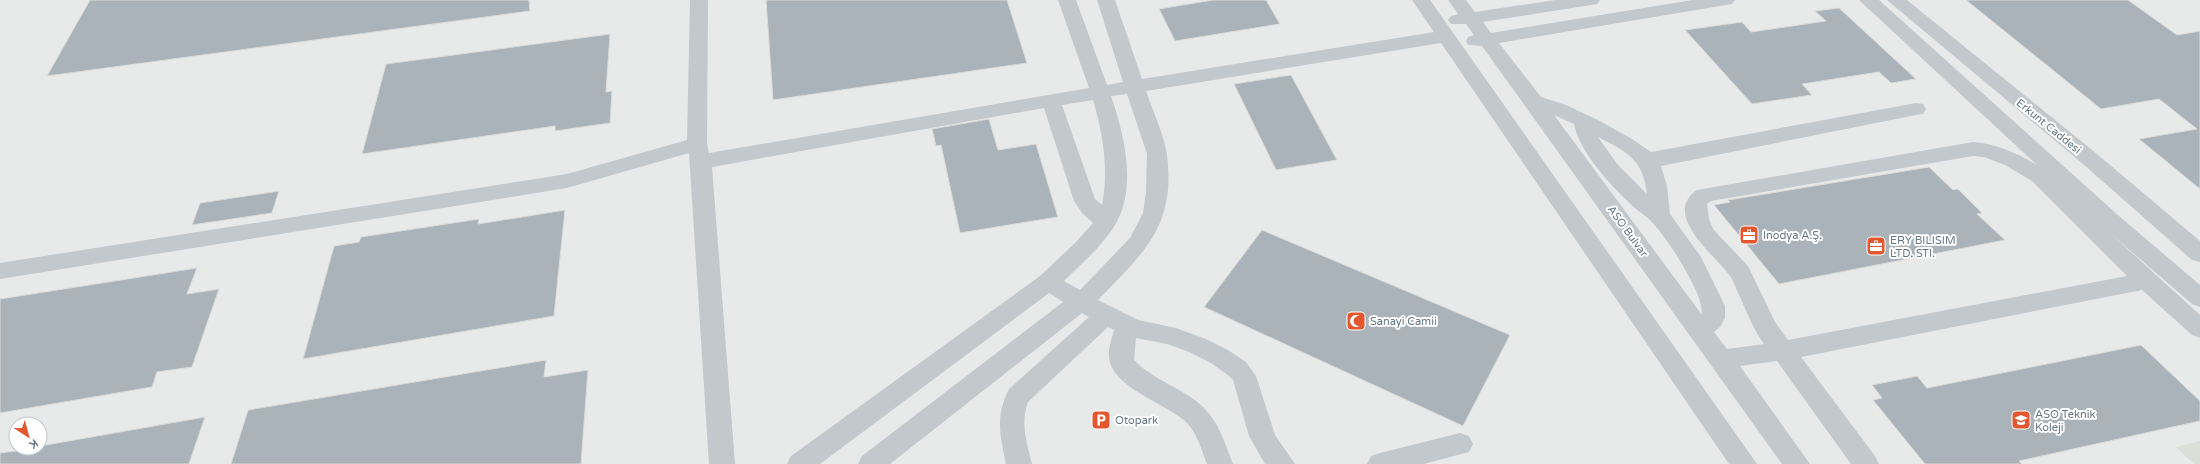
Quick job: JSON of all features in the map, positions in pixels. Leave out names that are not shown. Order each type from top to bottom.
[{"type":"street","points":[[699,0],[699,153],[722,464]]},
{"type":"street","points":[[800,464],[1048,282],[1082,249],[1112,209],[1117,186],[1117,166],[1100,92],[1067,0]]},
{"type":"street","points":[[871,464],[1080,302],[1138,244],[1154,213],[1158,178],[1157,154],[1106,0]]},
{"type":"street","points":[[1421,0],[1744,464]]},
{"type":"street","name":"ASO Bulvar","points":[[1457,0],[1534,102],[1797,464]]},
{"type":"street","points":[[1446,34],[1471,18],[1591,0]]},
{"type":"street","points":[[0,271],[568,181],[699,153],[1051,101],[1100,92],[1135,88],[1446,34],[1486,39],[1726,0]]},
{"type":"street","points":[[1868,0],[2111,221],[2200,298]]},
{"type":"street","name":"Erkunt Caddesi","points":[[1896,0],[2090,159],[2200,254]]},
{"type":"street","points":[[1051,101],[1085,201],[1090,208],[1106,219]]},
{"type":"street","points":[[1534,102],[1559,108],[1633,149],[1646,160],[1652,171],[1656,187],[1659,216]]},
{"type":"street","points":[[1646,160],[1667,158],[1916,108]]},
{"type":"street","points":[[1584,122],[1585,133],[1595,149],[1642,202],[1659,216],[1694,265],[1713,303],[1714,310],[1710,324],[1699,328]]},
{"type":"street","points":[[1866,464],[1765,327],[1740,272],[1704,233],[1698,219],[1696,201],[1705,195],[1973,149],[1987,150],[2012,160],[2039,176],[2146,281],[2200,324]]},
{"type":"street","points":[[1720,359],[1782,351],[2146,281]]},
{"type":"street","points":[[1048,282],[1080,302],[1127,326],[1182,340],[1230,362],[1239,369],[1244,376],[1260,430],[1270,451],[1282,464]]},
{"type":"street","points":[[1019,464],[1011,419],[1012,409],[1018,396],[1106,315]]},
{"type":"street","points":[[1127,326],[1120,359],[1124,366],[1133,374],[1193,413],[1204,426],[1220,464]]},
{"type":"street","points":[[1380,464],[1460,444]]},
{"type":"shaded area","points":[[0,0],[2200,0],[2200,464],[0,464]]},
{"type":"shaded area","points":[[2200,441],[2200,464],[2194,464],[2176,447]]},
{"type":"building","points":[[90,0],[529,0],[530,11],[47,76]]},
{"type":"building","points":[[766,0],[1007,0],[1027,63],[773,100]]},
{"type":"building","points":[[1213,0],[1266,0],[1280,24],[1175,41],[1159,9]]},
{"type":"building","points":[[1966,0],[2128,0],[2177,35],[2200,31],[2200,189],[2139,139],[2197,129],[2159,99],[2101,109]]},
{"type":"building","points":[[1839,8],[1916,79],[1891,83],[1879,72],[1802,84],[1812,95],[1752,104],[1685,30],[1742,22],[1751,32],[1826,21],[1815,11]]},
{"type":"building","points":[[610,34],[606,92],[612,91],[610,123],[555,131],[555,126],[362,154],[386,64]]},
{"type":"building","points":[[1291,75],[1337,160],[1276,170],[1234,84]]},
{"type":"building","points":[[989,119],[998,150],[1036,144],[1058,217],[960,233],[941,145],[936,146],[932,129]]},
{"type":"building","points":[[1929,167],[1953,190],[1958,189],[1982,213],[1977,214],[2005,240],[1779,284],[1714,205],[1730,202],[1728,200]]},
{"type":"building","points":[[279,191],[272,213],[192,225],[200,203]]},
{"type":"building","points":[[565,210],[554,316],[303,359],[334,246],[359,242],[361,237],[479,219],[478,224]]},
{"type":"building","name":"Sanayi Camii","points":[[1262,230],[1510,335],[1463,426],[1204,307]]},
{"type":"building","points":[[197,268],[187,294],[219,289],[192,367],[157,372],[152,387],[0,413],[0,299]]},
{"type":"building","points":[[2141,345],[2200,401],[2200,421],[2019,461],[2022,464],[1925,464],[1873,400],[1882,398],[1872,385],[1917,376],[1927,388]]},
{"type":"building","points":[[546,360],[544,377],[588,370],[581,464],[231,464],[248,410]]},
{"type":"building","points":[[205,417],[189,464],[0,464],[0,453],[8,452],[8,456],[48,456],[48,445]]},
{"type":"place","name":"Inodya A.Ş.","points":[[1749,235]]},
{"type":"place","name":"ERY BILISIM LTD. STI.","points":[[1876,246]]},
{"type":"place","name":"Sanayi Camii","points":[[1356,321]]},
{"type":"place","name":"Otopark","points":[[1101,420]]},
{"type":"place","name":"ASO Teknik Koleji","points":[[2021,420]]}]
